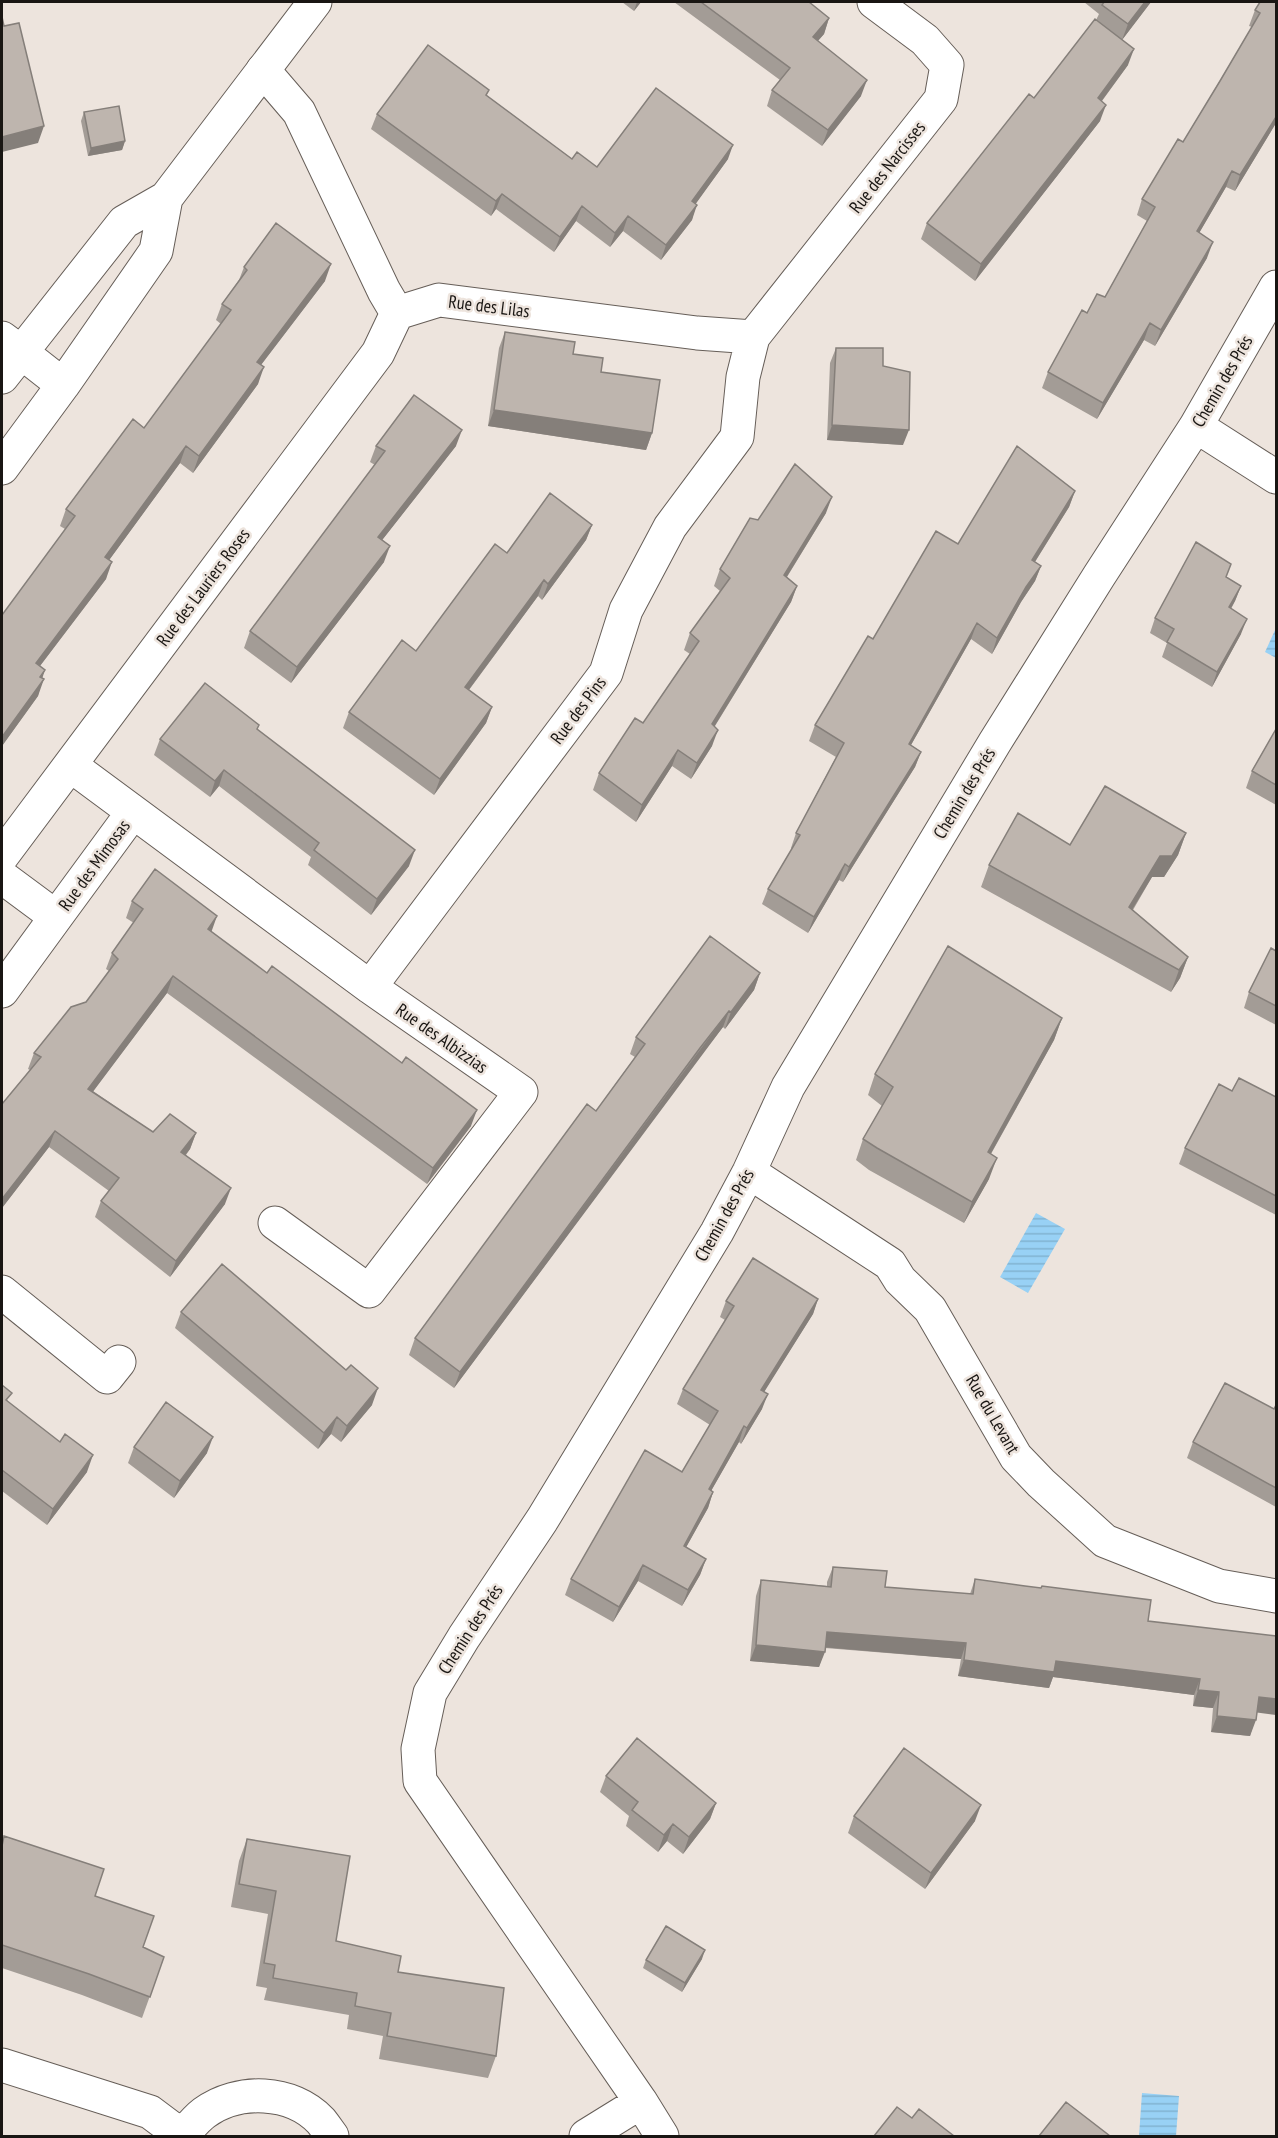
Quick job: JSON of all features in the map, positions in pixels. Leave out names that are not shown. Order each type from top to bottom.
[{"type":"street","points":[[63,385],[8,356],[124,222],[166,198],[315,2]]},
{"type":"street","name":"Rue des Narcisses","points":[[753,337],[941,99],[947,65],[925,40],[874,2]]},
{"type":"street","points":[[263,70],[299,112],[397,314]]},
{"type":"street","points":[[2,468],[156,251],[166,198]]},
{"type":"street","name":"Chemin des Prés","points":[[662,2136],[420,1781],[418,1749],[430,1693],[548,1510],[717,1232],[788,1087],[995,742],[1196,426],[1276,287]]},
{"type":"street","name":"Rue des Lilas","points":[[397,314],[439,300],[697,333],[753,337]]},
{"type":"street","name":"Rue des Lauriers Roses","points":[[2,856],[378,353],[397,314]]},
{"type":"street","name":"Rue des Pins","points":[[370,987],[606,673],[626,610],[670,527],[737,436],[743,377],[753,337]]},
{"type":"street","points":[[1196,426],[1276,477]]},
{"type":"street","name":"Rue des Albizzias","points":[[70,765],[370,987],[521,1092],[369,1291],[275,1223]]},
{"type":"street","name":"Rue des Mimosas","points":[[2,991],[133,812]]},
{"type":"street","name":"Rue des Mimosas","points":[[2,877],[56,917]]},
{"type":"street","name":"Rue du Levant","points":[[748,1172],[890,1264],[900,1280],[930,1309],[1016,1457],[1041,1483],[1105,1540],[1219,1586],[1276,1596]]},
{"type":"street","points":[[2,1292],[107,1377],[119,1362]]},
{"type":"street","points":[[2,2065],[150,2112],[182,2136],[204,2113],[232,2098],[264,2095],[295,2103],[321,2120],[332,2136]]},
{"type":"street","points":[[586,2136],[641,2102]]},
{"type":"water","points":[[1276,628],[1276,658],[1265,652]]},
{"type":"water","points":[[1036,1213],[1065,1229],[1028,1293],[1000,1277]]},
{"type":"water","points":[[1142,2093],[1179,2096],[1176,2136],[1139,2136]]},
{"type":"building","points":[[701,2],[809,2],[829,18],[813,37],[867,80],[828,130],[772,90],[790,68]]},
{"type":"building","points":[[1104,2],[1145,2],[1128,24],[1102,5]]},
{"type":"building","points":[[1260,2],[1276,2],[1276,117],[1240,175],[1232,171],[1197,231],[1213,242],[1161,330],[1150,323],[1103,403],[1048,372],[1082,310],[1087,313],[1097,294],[1105,297],[1155,207],[1142,199],[1178,139],[1183,142],[1220,81],[1260,13],[1255,10]]},
{"type":"building","points":[[2,17],[4,26],[19,23],[44,126],[2,137]]},
{"type":"building","points":[[1095,19],[1134,49],[1098,98],[1106,105],[981,264],[927,223],[1029,94],[1034,98]]},
{"type":"building","points":[[428,45],[489,90],[486,95],[572,159],[577,152],[597,167],[656,88],[733,145],[692,201],[697,205],[666,245],[628,216],[615,233],[582,206],[560,237],[502,194],[496,201],[377,114]]},
{"type":"building","points":[[119,106],[125,141],[91,148],[84,112]]},
{"type":"building","points":[[276,223],[331,264],[257,362],[264,367],[199,456],[186,446],[105,557],[112,562],[36,663],[45,670],[40,677],[44,679],[2,737],[2,615],[75,516],[66,509],[133,419],[144,428],[231,310],[222,304],[247,270],[244,267]]},
{"type":"building","points":[[505,332],[575,342],[573,354],[603,358],[601,372],[660,380],[652,433],[494,410]]},
{"type":"building","points":[[836,348],[883,348],[883,366],[910,372],[909,430],[832,425]]},
{"type":"building","points":[[414,395],[462,430],[378,537],[390,546],[297,667],[250,631],[385,451],[376,446]]},
{"type":"building","points":[[1017,446],[1075,491],[1032,560],[1041,566],[1026,587],[997,638],[977,623],[909,744],[921,752],[849,867],[845,864],[814,917],[768,889],[800,835],[796,833],[844,743],[815,725],[868,636],[873,639],[936,531],[958,544]]},
{"type":"building","points":[[795,464],[832,497],[784,575],[797,586],[712,724],[718,730],[697,763],[678,750],[642,805],[599,773],[635,718],[643,723],[699,641],[690,633],[730,578],[720,569],[750,518],[758,520]]},
{"type":"building","points":[[550,493],[592,525],[548,584],[544,580],[465,687],[492,707],[440,779],[349,712],[402,640],[416,651],[495,544],[507,553]]},
{"type":"building","points":[[1196,542],[1231,564],[1226,577],[1241,586],[1229,607],[1247,619],[1217,672],[1167,642],[1174,629],[1155,618]]},
{"type":"building","points":[[205,683],[259,725],[257,729],[415,850],[377,899],[314,850],[319,843],[224,770],[215,781],[160,739]]},
{"type":"building","points":[[1276,729],[1276,785],[1252,771]]},
{"type":"building","points":[[1105,786],[1186,833],[1172,856],[1160,856],[1129,907],[1188,957],[1179,970],[989,865],[1018,813],[1070,845]]},
{"type":"building","points":[[155,869],[217,916],[208,929],[267,973],[272,966],[402,1063],[406,1057],[477,1110],[433,1168],[173,976],[88,1089],[153,1132],[170,1114],[196,1133],[181,1152],[231,1188],[176,1261],[101,1201],[119,1178],[55,1131],[2,1199],[2,1104],[41,1057],[34,1053],[71,1007],[86,1002],[118,959],[112,953],[143,909],[132,901]]},
{"type":"building","points":[[710,936],[760,973],[700,1048],[460,1372],[415,1338],[587,1104],[596,1111],[645,1044],[636,1037]]},
{"type":"building","points":[[948,946],[1062,1018],[988,1152],[997,1158],[972,1202],[863,1139],[893,1087],[875,1074]]},
{"type":"building","points":[[1271,948],[1276,951],[1276,1006],[1249,992]]},
{"type":"building","points":[[1239,1078],[1276,1097],[1276,1196],[1185,1148],[1219,1084],[1232,1091]]},
{"type":"building","points":[[753,1258],[818,1299],[761,1390],[768,1394],[747,1428],[744,1426],[709,1489],[713,1492],[684,1546],[706,1559],[688,1590],[643,1565],[619,1607],[571,1579],[645,1450],[682,1472],[718,1411],[683,1389],[734,1306],[726,1301]]},
{"type":"building","points":[[222,1264],[346,1370],[351,1365],[378,1388],[347,1426],[337,1417],[324,1433],[181,1312]]},
{"type":"building","points":[[1225,1383],[1274,1409],[1276,1405],[1276,1488],[1193,1442]]},
{"type":"building","points":[[2,1385],[12,1393],[6,1400],[60,1442],[65,1434],[93,1455],[53,1509],[2,1470]]},
{"type":"building","points":[[166,1402],[213,1437],[180,1481],[134,1447]]},
{"type":"building","points":[[833,1567],[887,1571],[885,1587],[973,1594],[975,1579],[1151,1600],[1148,1621],[1276,1636],[1276,1699],[1259,1697],[1256,1720],[1217,1716],[1219,1692],[1198,1690],[1200,1679],[1056,1661],[1054,1672],[964,1660],[966,1643],[827,1632],[825,1652],[756,1645],[761,1580],[831,1587]]},
{"type":"building","points":[[637,1738],[716,1803],[689,1837],[673,1824],[664,1835],[632,1810],[638,1802],[606,1776]]},
{"type":"building","points":[[904,1748],[981,1805],[931,1873],[854,1816]]},
{"type":"building","points":[[4,1836],[104,1869],[95,1896],[154,1916],[143,1947],[164,1957],[150,1997],[2,1945],[2,1846]]},
{"type":"building","points":[[247,1839],[350,1856],[336,1941],[401,1956],[398,1972],[504,1988],[496,2056],[387,2036],[391,2013],[355,2006],[357,1993],[273,1978],[275,1965],[264,1963],[276,1891],[239,1884]]},
{"type":"building","points":[[666,1926],[705,1950],[685,1983],[646,1960]]},
{"type":"building","points":[[1066,2102],[1110,2136],[1039,2136]]},
{"type":"building","points":[[897,2107],[912,2118],[919,2109],[954,2136],[874,2136]]}]
